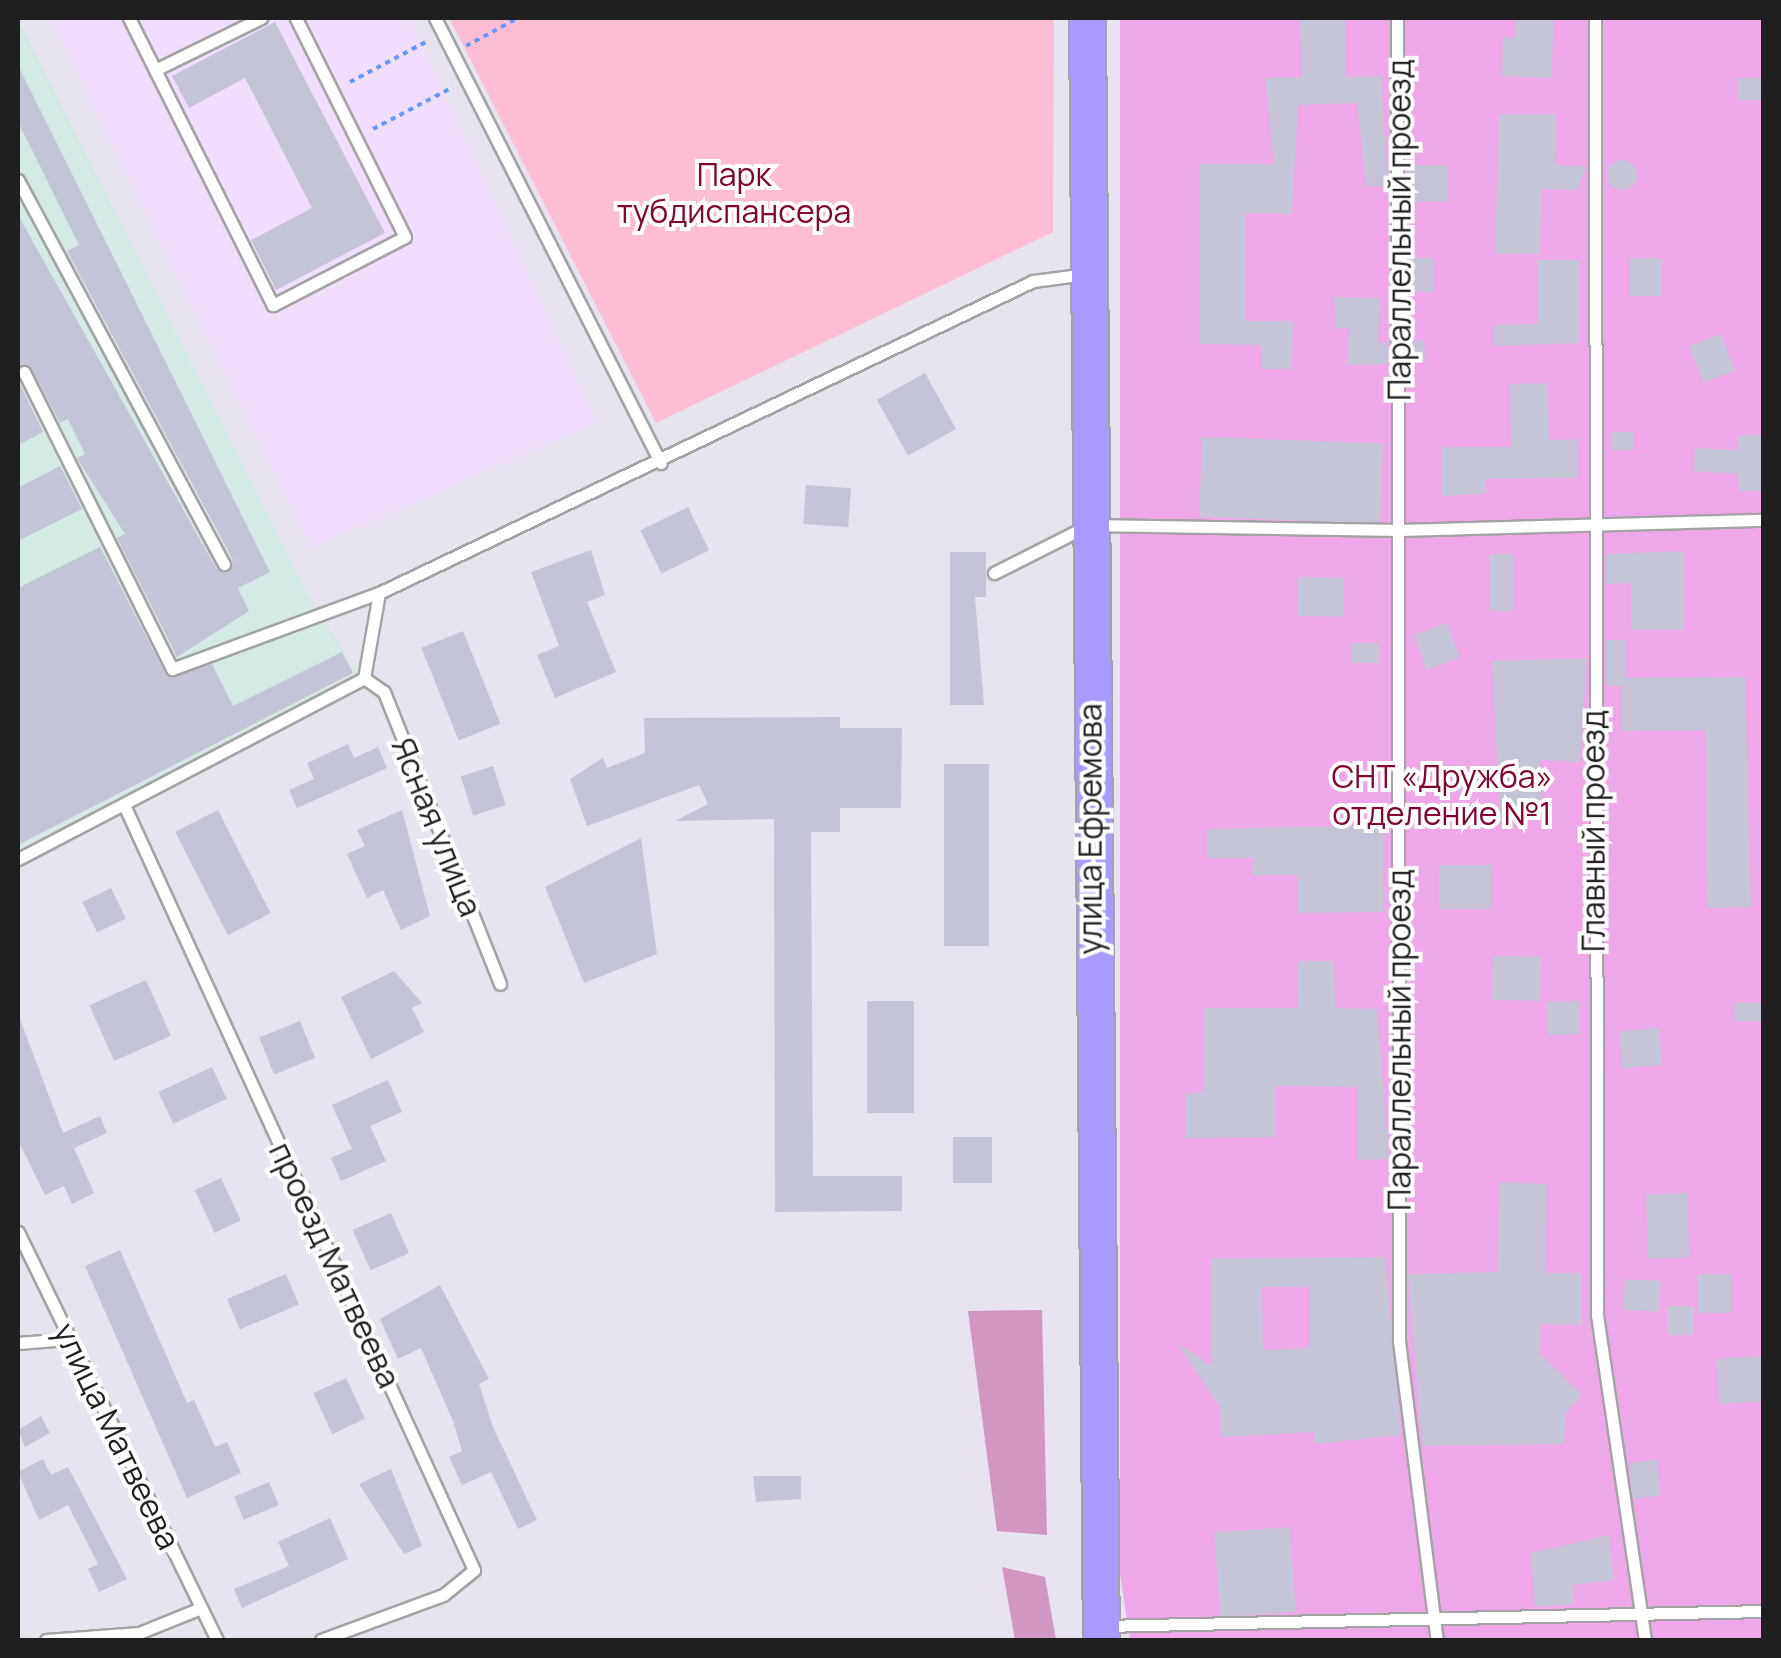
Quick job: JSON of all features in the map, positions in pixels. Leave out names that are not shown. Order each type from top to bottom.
[{"type":"main road","name":"улица Ефремова","points":[[1088,18],[1100,1634]]},
{"type":"lane","points":[[129,18],[273,305],[406,237],[296,18]]},
{"type":"lane","points":[[154,70],[261,18]]},
{"type":"lane","points":[[434,18],[661,463]]},
{"type":"lane","name":"Параллельный проезд","points":[[1398,18],[1399,1341],[1437,1640]]},
{"type":"lane","name":"Главный проезд","points":[[1595,18],[1598,1315],[1645,1640]]},
{"type":"lane","points":[[18,180],[224,564]]},
{"type":"lane","points":[[24,372],[172,668],[379,593],[661,463],[1033,282],[1087,274]]},
{"type":"lane","points":[[994,573],[1089,525],[1400,530],[1764,520]]},
{"type":"lane","points":[[18,859],[125,807],[364,678],[379,593]]},
{"type":"lane","name":"Ясная улица","points":[[364,678],[384,692],[500,984]]},
{"type":"lane","name":"проезд Матвеева","points":[[125,807],[474,1570],[444,1595],[321,1640]]},
{"type":"lane","name":"улица Матвеева","points":[[18,1232],[217,1640]]},
{"type":"lane","points":[[18,1343],[68,1338]]},
{"type":"lane","points":[[46,1640],[140,1633],[201,1608]]},
{"type":"lane","points":[[1100,1634],[1764,1611]]},
{"type":"path","points":[[453,52],[518,18]]},
{"type":"path","points":[[332,90],[443,34]]},
{"type":"path","points":[[356,138],[467,80]]},
{"type":"shaded area","points":[[18,18],[305,589],[359,675],[18,849]]},
{"type":"shaded area","points":[[50,18],[409,18],[596,422],[312,548]]},
{"type":"shaded area","points":[[1042,1310],[1047,1535],[997,1531],[968,1311]]},
{"type":"shaded area","points":[[1002,1567],[1045,1577],[1056,1640],[1015,1640]]},
{"type":"green space","name":"Парк тубдиспансера","points":[[449,18],[1054,18],[1053,232],[656,423]]},
{"type":"green space","name":"СНТ «Дружба» отделение №1","points":[[1120,18],[1763,18],[1763,1640],[1130,1640],[1120,1574]]},
{"type":"building","points":[[1300,18],[1345,18],[1346,77],[1381,76],[1388,186],[1366,186],[1357,103],[1298,105],[1292,214],[1246,213],[1246,321],[1293,321],[1292,369],[1261,369],[1261,345],[1200,344],[1200,164],[1274,164],[1265,78],[1302,77]]},
{"type":"building","points":[[1516,18],[1554,18],[1551,78],[1502,76],[1503,37],[1516,38]]},
{"type":"building","points":[[275,22],[385,233],[276,290],[251,240],[312,208],[245,78],[189,108],[172,76]]},
{"type":"building","points":[[18,65],[270,572],[238,588],[249,611],[177,657],[117,538],[125,534],[77,458],[85,454],[68,419],[60,423],[30,365],[18,366],[18,215],[216,568],[228,573],[233,560],[67,251],[79,245],[18,122]]},
{"type":"building","points":[[1737,78],[1764,78],[1764,100],[1737,100]]},
{"type":"building","points":[[1499,114],[1556,114],[1555,165],[1586,167],[1577,190],[1542,189],[1540,254],[1495,254]]},
{"type":"building","points":[[1622,160],[1636,169],[1637,175],[1628,189],[1622,190],[1608,181],[1607,175],[1616,161]]},
{"type":"building","points":[[1407,165],[1448,166],[1447,202],[1406,201]]},
{"type":"building","points":[[1407,258],[1433,258],[1433,292],[1407,292]]},
{"type":"building","points":[[1630,258],[1661,258],[1661,296],[1630,296]]},
{"type":"building","points":[[1538,260],[1580,260],[1580,343],[1493,346],[1493,325],[1538,324]]},
{"type":"building","points":[[1334,297],[1380,298],[1378,343],[1388,342],[1388,364],[1347,365],[1349,328],[1336,329]]},
{"type":"building","points":[[1721,334],[1735,370],[1703,383],[1689,346]]},
{"type":"building","points":[[1424,340],[1425,361],[1408,362],[1407,341]]},
{"type":"building","points":[[925,373],[956,429],[908,456],[877,400]]},
{"type":"building","points":[[18,380],[43,432],[18,445]]},
{"type":"building","points":[[1548,383],[1549,440],[1577,439],[1578,478],[1486,479],[1485,494],[1441,496],[1441,447],[1511,447],[1510,384]]},
{"type":"building","points":[[1612,432],[1634,432],[1634,450],[1612,450]]},
{"type":"building","points":[[1764,435],[1764,491],[1739,491],[1738,474],[1694,471],[1695,448],[1738,450],[1738,436]]},
{"type":"building","points":[[1202,437],[1383,443],[1380,523],[1199,517]]},
{"type":"building","points":[[60,466],[82,509],[18,541],[18,488]]},
{"type":"building","points":[[806,485],[851,488],[848,527],[803,524]]},
{"type":"building","points":[[688,507],[709,550],[661,573],[640,530]]},
{"type":"building","points":[[100,547],[167,677],[212,664],[233,706],[342,652],[353,673],[18,845],[18,588]]},
{"type":"building","points":[[591,550],[605,595],[587,602],[616,672],[555,698],[537,655],[559,646],[531,572]]},
{"type":"building","points":[[1684,551],[1684,630],[1631,630],[1631,583],[1605,584],[1605,554]]},
{"type":"building","points":[[950,552],[986,552],[986,597],[975,597],[984,705],[950,705]]},
{"type":"building","points":[[1490,554],[1513,554],[1513,611],[1490,611]]},
{"type":"building","points":[[1298,577],[1344,578],[1343,617],[1297,616]]},
{"type":"building","points":[[1447,623],[1460,658],[1427,670],[1414,635]]},
{"type":"building","points":[[463,631],[500,724],[459,741],[421,648]]},
{"type":"building","points":[[1605,640],[1625,640],[1625,678],[1745,677],[1751,907],[1707,908],[1706,730],[1622,731],[1622,686],[1605,686]]},
{"type":"building","points":[[1352,643],[1380,643],[1380,663],[1352,663]]},
{"type":"building","points":[[1587,658],[1580,762],[1540,760],[1542,816],[1500,817],[1492,661]]},
{"type":"building","points":[[840,717],[840,728],[902,728],[901,808],[840,808],[840,832],[811,832],[813,1176],[902,1176],[902,1211],[775,1212],[774,819],[675,821],[708,804],[699,785],[587,826],[570,779],[603,758],[607,768],[645,753],[644,718]]},
{"type":"building","points":[[348,744],[354,758],[378,747],[387,768],[297,808],[289,790],[314,779],[307,763]]},
{"type":"building","points":[[944,764],[989,764],[989,946],[944,946]]},
{"type":"building","points":[[493,766],[506,805],[473,815],[461,777]]},
{"type":"building","points":[[218,810],[271,913],[228,935],[175,832]]},
{"type":"building","points":[[402,810],[430,916],[401,930],[383,890],[367,898],[347,854],[365,846],[357,830]]},
{"type":"building","points":[[1383,825],[1383,912],[1298,913],[1298,875],[1252,875],[1253,858],[1207,858],[1207,829]]},
{"type":"building","points":[[641,838],[657,954],[584,983],[545,887]]},
{"type":"building","points":[[1439,865],[1491,865],[1491,909],[1439,909]]},
{"type":"building","points":[[111,888],[126,919],[97,933],[82,902]]},
{"type":"building","points":[[1493,956],[1541,957],[1540,1001],[1492,1000]]},
{"type":"building","points":[[1297,961],[1334,961],[1335,1008],[1377,1009],[1389,1159],[1358,1160],[1357,1087],[1276,1086],[1276,1137],[1185,1138],[1185,1093],[1204,1093],[1204,1008],[1298,1008]]},
{"type":"building","points":[[394,971],[422,1003],[412,1008],[424,1032],[371,1059],[341,997]]},
{"type":"building","points":[[146,980],[171,1036],[114,1061],[89,1005]]},
{"type":"building","points":[[867,1001],[914,1001],[914,1113],[867,1113]]},
{"type":"building","points":[[1579,1001],[1580,1034],[1548,1035],[1547,1002]]},
{"type":"building","points":[[1735,1002],[1764,1003],[1763,1022],[1734,1021]]},
{"type":"building","points":[[18,1014],[63,1133],[100,1116],[107,1133],[74,1148],[94,1193],[72,1204],[64,1186],[45,1195],[18,1140]]},
{"type":"building","points":[[300,1021],[315,1058],[274,1075],[259,1037]]},
{"type":"building","points":[[1659,1028],[1662,1065],[1622,1068],[1619,1031]]},
{"type":"building","points":[[212,1067],[227,1099],[173,1124],[159,1092]]},
{"type":"building","points":[[388,1080],[402,1112],[370,1126],[386,1161],[341,1181],[331,1158],[352,1149],[332,1105]]},
{"type":"building","points":[[953,1137],[992,1137],[992,1183],[953,1183]]},
{"type":"building","points":[[221,1178],[241,1221],[215,1233],[195,1190]]},
{"type":"building","points":[[1500,1182],[1547,1184],[1545,1273],[1582,1273],[1582,1325],[1541,1324],[1540,1354],[1582,1395],[1566,1412],[1564,1444],[1422,1446],[1408,1274],[1497,1272]]},
{"type":"building","points":[[1687,1193],[1689,1257],[1648,1258],[1646,1194]]},
{"type":"building","points":[[391,1213],[409,1253],[371,1270],[353,1230]]},
{"type":"building","points":[[120,1250],[187,1403],[194,1400],[215,1447],[227,1442],[241,1473],[187,1498],[85,1266]]},
{"type":"building","points":[[1385,1257],[1401,1435],[1315,1444],[1314,1432],[1221,1437],[1220,1407],[1177,1343],[1212,1366],[1211,1258]],"holes":[[[1262,1287],[1309,1287],[1310,1348],[1263,1350]]]},
{"type":"building","points":[[286,1274],[299,1304],[240,1329],[227,1299]]},
{"type":"building","points":[[1698,1274],[1731,1274],[1731,1313],[1698,1313]]},
{"type":"building","points":[[1625,1279],[1661,1281],[1659,1312],[1623,1310]]},
{"type":"building","points":[[440,1285],[489,1379],[479,1384],[493,1427],[537,1520],[518,1529],[491,1472],[462,1485],[449,1457],[462,1451],[421,1348],[398,1359],[380,1319]]},
{"type":"building","points":[[1667,1306],[1694,1306],[1694,1335],[1667,1335]]},
{"type":"building","points":[[1761,1356],[1764,1401],[1719,1404],[1716,1359]]},
{"type":"building","points":[[346,1378],[365,1419],[332,1434],[313,1393]]},
{"type":"building","points":[[41,1416],[50,1433],[25,1447],[18,1430]]},
{"type":"building","points":[[43,1459],[51,1475],[68,1467],[127,1579],[99,1592],[88,1569],[98,1564],[68,1505],[39,1520],[18,1472]]},
{"type":"building","points":[[1657,1460],[1661,1496],[1633,1499],[1629,1463]]},
{"type":"building","points":[[391,1469],[422,1546],[404,1554],[359,1484]]},
{"type":"building","points":[[753,1476],[801,1476],[801,1499],[756,1502]]},
{"type":"building","points":[[269,1482],[279,1505],[244,1520],[234,1497]]},
{"type":"building","points":[[330,1518],[348,1559],[242,1608],[234,1589],[289,1566],[278,1542]]},
{"type":"building","points":[[1290,1527],[1296,1612],[1220,1617],[1214,1532]]},
{"type":"building","points":[[1609,1535],[1614,1580],[1573,1585],[1574,1604],[1535,1607],[1531,1553]]}]
